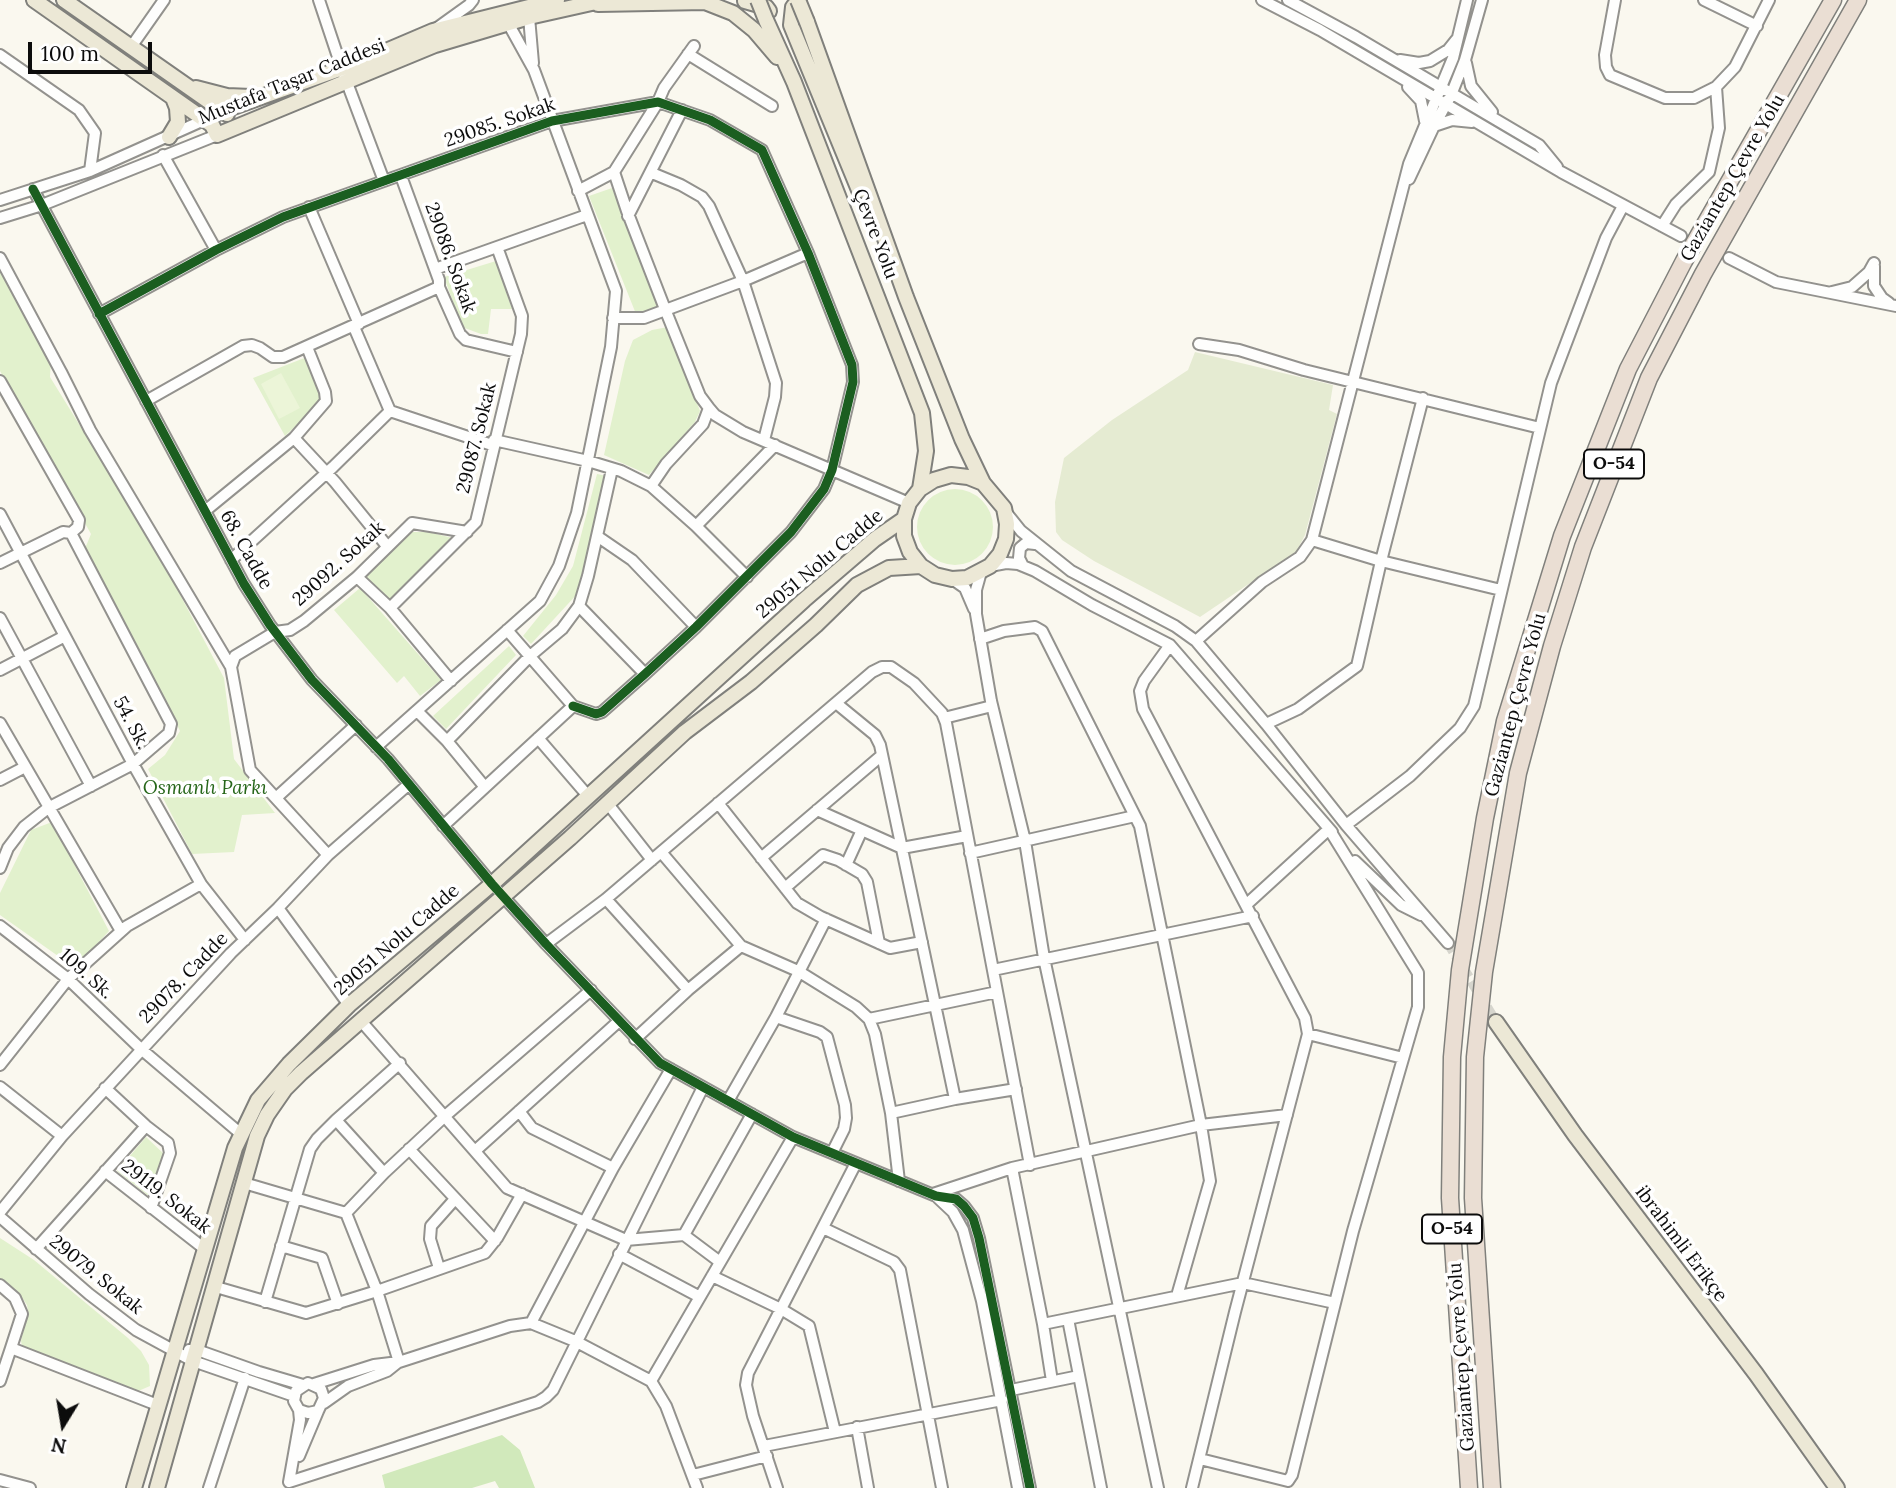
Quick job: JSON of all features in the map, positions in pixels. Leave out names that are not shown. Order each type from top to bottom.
[{"type":"highway","name":"Gaziantep Çevre Yolu","points":[[1469,1488],[1450,1198],[1452,1057],[1462,957],[1485,818],[1503,733],[1562,536],[1628,369],[1691,248],[1833,0]]},
{"type":"highway","name":"Gaziantep Çevre Yolu","points":[[1492,1488],[1473,1198],[1475,1057],[1483,972],[1518,773],[1579,558],[1649,378],[1703,274],[1858,0]]},
{"type":"main road","points":[[34,0],[212,125],[217,135]]},
{"type":"main road","points":[[64,0],[241,126]]},
{"type":"main road","name":"Mustafa Taşar Caddesi","points":[[217,135],[241,126],[430,33],[473,19],[557,0]]},
{"type":"main road","name":"Mustafa Taşar Caddesi","points":[[204,120],[270,95],[508,23],[605,0]]},
{"type":"main road","points":[[748,0],[778,0]]},
{"type":"main road","points":[[748,0],[766,7],[777,21],[793,57],[873,261],[880,301]]},
{"type":"main road","name":"Çevre Yolu","points":[[748,0],[766,20],[791,74],[922,413],[926,451],[920,489]]},
{"type":"main road","points":[[798,0],[791,13],[791,26],[797,44],[897,282],[924,339]]},
{"type":"main road","name":"Çevre Yolu","points":[[798,0],[962,439],[983,483]]},
{"type":"main road","points":[[582,5],[705,2],[733,13],[754,30],[791,74]]},
{"type":"main road","points":[[185,85],[227,96],[270,95]]},
{"type":"main road","points":[[169,137],[177,122],[177,108],[173,98]]},
{"type":"main road","name":"29051 Nolu Cadde","points":[[952,579],[935,575],[921,566],[910,552],[904,536],[904,519],[909,503],[920,489],[934,480],[951,475],[968,477],[983,483]]},
{"type":"main road","points":[[952,579],[967,578],[986,569],[1000,554],[1006,539],[1004,508],[983,483]]},
{"type":"main road","name":"29051 Nolu Cadde","points":[[134,1488],[241,1134],[258,1100],[289,1064],[349,1005],[492,884],[804,600],[875,539],[904,519]]},
{"type":"main road","name":"29051 Nolu Cadde","points":[[157,1488],[257,1136],[275,1103],[301,1073],[504,897],[685,732],[751,682],[816,625],[857,585],[889,568],[921,566]]},
{"type":"main road","name":"ibrahimli Erikçe","points":[[1496,1022],[1575,1135],[1756,1374],[1837,1488]]},
{"type":"street","points":[[131,47],[164,0]]},
{"type":"street","points":[[319,0],[343,74],[384,181]]},
{"type":"street","points":[[430,33],[473,0]]},
{"type":"street","points":[[1262,0],[1288,3],[1387,55],[1438,93]]},
{"type":"street","points":[[1196,641],[1262,582],[1300,557],[1312,540],[1403,191],[1453,58],[1461,32],[1466,0]]},
{"type":"street","points":[[1429,124],[1449,99],[1465,60],[1482,0]]},
{"type":"street","points":[[1615,0],[1605,55],[1610,75],[1665,98],[1694,98],[1716,86],[1735,67],[1769,0]]},
{"type":"street","points":[[1711,1],[1757,26]]},
{"type":"street","points":[[1288,3],[1366,57],[1511,128],[1539,145],[1561,172]]},
{"type":"street","points":[[530,17],[534,69]]},
{"type":"street","points":[[376,747],[540,601],[559,565],[577,513],[611,347],[615,291],[534,69],[508,23]]},
{"type":"street","points":[[1387,55],[1408,62],[1430,61],[1448,50],[1461,32]]},
{"type":"street","points":[[578,191],[614,172],[664,88],[691,50],[772,106]]},
{"type":"street","points":[[0,55],[79,110],[95,133],[90,171]]},
{"type":"street","points":[[1366,57],[1415,92],[1429,124]]},
{"type":"street","points":[[1465,60],[1471,86],[1478,98],[1511,128]]},
{"type":"street","points":[[1662,226],[1676,204],[1709,172],[1719,128],[1716,86]]},
{"type":"street","points":[[1449,99],[1479,125],[1681,236]]},
{"type":"street","name":"29085. Sokak","points":[[99,314],[283,217],[552,121],[658,102],[710,120],[762,150],[808,253],[852,365],[853,382],[832,470],[824,489],[791,532],[645,674],[602,712],[596,714],[573,706]]},
{"type":"street","points":[[628,216],[682,110]]},
{"type":"street","name":"Mustafa Taşar Caddesi","points":[[0,200],[90,171],[204,120]]},
{"type":"street","points":[[1429,124],[1461,120],[1479,125]]},
{"type":"street","name":"Mustafa Taşar Caddesi","points":[[0,218],[41,205],[217,135]]},
{"type":"street","points":[[163,155],[216,250]]},
{"type":"street","points":[[614,172],[628,216],[700,396],[709,408],[728,424],[909,503]]},
{"type":"street","points":[[652,173],[702,197],[709,206],[743,281],[776,383],[764,440]]},
{"type":"street","name":"29086. Sokak","points":[[401,176],[452,320],[466,340],[517,352]]},
{"type":"street","name":"68. Cadde","points":[[33,189],[231,560],[275,632],[312,680],[409,784],[546,944],[660,1063],[793,1137],[934,1195],[956,1199],[972,1218],[979,1238],[1030,1488]]},
{"type":"street","points":[[1346,825],[1410,776],[1460,728],[1474,706],[1556,371],[1606,238],[1623,206]]},
{"type":"street","points":[[309,207],[390,411]]},
{"type":"street","points":[[435,269],[587,215]]},
{"type":"street","name":"29087. Sokak","points":[[390,608],[475,522],[517,352],[522,316],[497,247]]},
{"type":"street","points":[[613,318],[644,318],[808,253]]},
{"type":"street","points":[[0,258],[90,430],[231,667],[250,770],[328,855]]},
{"type":"street","points":[[1729,258],[1776,282],[1894,306]]},
{"type":"street","points":[[1828,293],[1852,287],[1869,272],[1874,263],[1874,286],[1882,298],[1894,306]]},
{"type":"street","points":[[146,401],[243,346],[260,348],[273,357],[283,357],[439,287]]},
{"type":"street","points":[[1199,344],[1239,349],[1304,370],[1540,428]]},
{"type":"street","points":[[205,511],[294,438],[326,401],[307,347]]},
{"type":"street","points":[[0,381],[79,520],[78,527],[71,533],[63,532],[0,563]]},
{"type":"street","points":[[1266,724],[1298,709],[1357,666],[1423,398]]},
{"type":"street","points":[[651,486],[666,464],[703,424],[709,408]]},
{"type":"street","points":[[390,411],[493,442],[588,461],[651,486],[747,577]]},
{"type":"street","points":[[231,560],[327,473],[390,411]]},
{"type":"street","points":[[294,438],[387,545]]},
{"type":"street","points":[[696,526],[775,445]]},
{"type":"street","points":[[447,741],[530,656],[562,629],[579,606],[612,469]]},
{"type":"street","points":[[1004,508],[1020,531],[1071,571],[1175,625],[1196,641],[1346,825],[1448,943]]},
{"type":"street","name":"54. Sk.","points":[[0,514],[133,764],[201,884],[245,940]]},
{"type":"street","name":"29092. Sokak","points":[[231,667],[235,656],[275,632],[290,629],[304,621],[357,577],[412,523],[467,532]]},
{"type":"street","points":[[0,868],[8,848],[24,827],[48,808],[133,764],[169,733],[171,724],[71,533]]},
{"type":"street","points":[[597,536],[632,560],[696,627]]},
{"type":"street","points":[[1312,540],[1381,561],[1501,590]]},
{"type":"street","points":[[1023,566],[1019,558],[1020,548],[1026,543],[1035,544]]},
{"type":"street","points":[[1158,1488],[1044,958],[1025,841],[992,706],[976,614],[976,590],[986,569],[1006,563],[1023,566],[1170,645],[1358,865],[1401,905],[1424,917]]},
{"type":"street","points":[[357,577],[390,608],[451,681]]},
{"type":"street","points":[[952,579],[965,588],[976,614]]},
{"type":"street","points":[[579,606],[645,674]]},
{"type":"street","points":[[0,618],[91,786]]},
{"type":"street","points":[[981,639],[1004,631],[1025,628],[1035,627],[1042,631],[1140,826],[1201,1125],[1209,1187],[1177,1296]]},
{"type":"street","points":[[443,826],[573,706],[507,631]]},
{"type":"street","points":[[0,670],[65,636]]},
{"type":"street","points":[[1170,645],[1144,681],[1140,691],[1143,709],[1305,1018],[1308,1034],[1192,1488]]},
{"type":"street","points":[[546,944],[606,899],[872,672],[882,667],[891,667],[914,683],[944,718],[1030,1165]]},
{"type":"street","points":[[836,703],[875,735],[882,755],[955,1098]]},
{"type":"street","points":[[944,718],[992,706]]},
{"type":"street","points":[[417,711],[447,741],[484,786]]},
{"type":"street","points":[[0,723],[121,931]]},
{"type":"street","points":[[277,797],[356,725]]},
{"type":"street","points":[[538,738],[588,796]]},
{"type":"street","points":[[761,858],[882,755]]},
{"type":"street","points":[[0,780],[25,767]]},
{"type":"street","name":"29078. Cadde","points":[[0,1214],[62,1136],[141,1049],[328,855],[409,784]]},
{"type":"street","points":[[718,803],[797,903],[890,948],[922,942]]},
{"type":"street","points":[[608,804],[652,860]]},
{"type":"street","points":[[817,810],[902,848],[967,836]]},
{"type":"street","points":[[970,853],[1135,816]]},
{"type":"street","points":[[1247,904],[1329,829]]},
{"type":"street","points":[[1200,1460],[1288,1481],[1292,1475],[1335,1303],[1418,1007],[1418,972],[1329,829]]},
{"type":"street","points":[[846,865],[862,830]]},
{"type":"street","points":[[662,852],[741,946],[798,971],[856,1007],[869,1019],[875,1034],[891,1113],[900,1181]]},
{"type":"street","points":[[785,888],[822,855],[862,874],[867,882],[879,943]]},
{"type":"street","points":[[0,1065],[68,979],[121,931],[201,884]]},
{"type":"street","points":[[606,899],[688,990]]},
{"type":"street","points":[[278,908],[349,1005]]},
{"type":"street","points":[[993,970],[1252,916]]},
{"type":"street","points":[[728,1101],[776,1017],[826,919]]},
{"type":"street","name":"109. Sk.","points":[[0,926],[68,979],[141,1049],[241,1134]]},
{"type":"street","points":[[635,1039],[741,946]]},
{"type":"street","points":[[346,1213],[445,1116],[591,990]]},
{"type":"street","points":[[869,1019],[997,992]]},
{"type":"street","points":[[776,1017],[827,1037],[846,1118],[844,1129],[832,1153]]},
{"type":"street","points":[[361,1021],[508,1188],[626,1240],[684,1235],[720,1262]]},
{"type":"street","points":[[475,1151],[619,1021]]},
{"type":"street","points":[[1308,1034],[1403,1058]]},
{"type":"street","points":[[265,1302],[310,1149],[336,1120],[400,1063]]},
{"type":"street","points":[[531,1323],[614,1168],[671,1069]]},
{"type":"street","points":[[0,1087],[62,1136]]},
{"type":"street","points":[[288,1485],[538,1402],[553,1390],[703,1087]]},
{"type":"street","points":[[105,1088],[168,1143],[170,1148],[151,1208]]},
{"type":"street","points":[[891,1113],[955,1098],[1016,1089]]},
{"type":"street","points":[[519,1111],[532,1128],[614,1168]]},
{"type":"street","points":[[684,1235],[752,1114]]},
{"type":"street","points":[[1018,1488],[982,1300],[963,1230],[953,1212],[934,1195],[1012,1168],[1201,1125],[1287,1115]]},
{"type":"street","points":[[336,1120],[384,1173]]},
{"type":"street","points":[[36,1249],[146,1126]]},
{"type":"street","points":[[651,1381],[793,1137]]},
{"type":"street","points":[[409,1149],[495,1241]]},
{"type":"street","points":[[777,1488],[753,1416],[746,1385],[748,1373],[856,1163]]},
{"type":"street","points":[[1012,1168],[1052,1381]]},
{"type":"street","name":"29119. Sokak","points":[[105,1171],[206,1250]]},
{"type":"street","points":[[244,1183],[346,1213]]},
{"type":"street","points":[[216,1287],[306,1313],[338,1304],[485,1253],[522,1194]]},
{"type":"street","points":[[439,1268],[430,1239],[431,1226],[455,1199]]},
{"type":"street","points":[[346,1213],[377,1291],[399,1362]]},
{"type":"street","name":"29079. Sokak","points":[[0,1214],[36,1249],[136,1330],[176,1350],[195,1356]]},
{"type":"street","points":[[823,1228],[894,1262],[900,1270],[942,1488]]},
{"type":"street","points":[[281,1246],[322,1258],[338,1304]]},
{"type":"street","points":[[619,1254],[700,1297]]},
{"type":"street","points":[[712,1276],[781,1309],[809,1326],[835,1432]]},
{"type":"street","points":[[1043,1324],[1243,1283],[1335,1303]]},
{"type":"street","points":[[0,1285],[15,1298],[22,1314],[0,1381]]},
{"type":"street","points":[[1068,1319],[1101,1488]]},
{"type":"street","points":[[294,1396],[309,1384],[374,1365],[399,1362],[509,1326],[531,1323],[575,1341],[651,1381],[666,1406],[697,1488]]},
{"type":"street","points":[[11,1348],[160,1406]]},
{"type":"street","points":[[195,1356],[309,1384],[324,1393],[321,1407],[288,1485]]},
{"type":"street","points":[[195,1356],[294,1396]]},
{"type":"street","points":[[299,1410],[308,1413],[321,1407],[348,1386],[387,1371],[399,1362]]},
{"type":"street","points":[[1011,1390],[1079,1376]]},
{"type":"street","points":[[209,1488],[245,1378]]},
{"type":"street","points":[[288,1485],[300,1420],[294,1396]]},
{"type":"street","points":[[693,1475],[835,1432],[1002,1400]]},
{"type":"street","points":[[857,1427],[868,1488]]},
{"type":"street","points":[[0,1480],[30,1488]]},
{"type":"green space","points":[[612,188],[658,307],[636,314],[589,196]]},
{"type":"green space","points":[[496,261],[512,309],[491,309],[488,334],[481,334],[462,327],[444,277]]},
{"type":"green space","name":"Osmanlı Parkı","points":[[0,270],[51,359],[50,377],[156,549],[224,678],[234,759],[275,813],[242,815],[234,852],[192,854],[148,769],[165,755],[180,731],[142,654],[84,551],[91,534],[0,371]]},
{"type":"green space","points":[[668,327],[700,411],[695,422],[649,475],[604,455],[625,361],[633,340],[652,330]]},
{"type":"green space","points":[[1195,352],[1333,385],[1329,410],[1337,414],[1305,535],[1296,552],[1200,617],[1094,561],[1062,540],[1056,532],[1055,502],[1064,458],[1112,420],[1188,370]]},
{"type":"green space","points":[[307,357],[322,401],[285,436],[253,378]]},
{"type":"green space","points":[[281,373],[300,408],[279,419],[261,384]]},
{"type":"green space","points":[[597,474],[607,476],[579,592],[531,644],[523,636],[556,595],[573,566]]},
{"type":"green space","points":[[955,489],[970,492],[982,500],[990,512],[993,527],[990,542],[982,554],[970,562],[955,565],[940,562],[928,554],[920,542],[917,527],[920,512],[928,500],[940,492]]},
{"type":"green space","points":[[409,532],[428,532],[453,538],[390,601],[363,578]]},
{"type":"green space","points":[[360,588],[441,680],[420,696],[404,676],[397,683],[334,610]]},
{"type":"green space","points":[[509,646],[516,655],[446,729],[433,716]]},
{"type":"green space","points":[[52,822],[109,931],[75,968],[0,915],[0,893],[31,830]]},
{"type":"green space","points":[[146,1137],[164,1154],[150,1197],[117,1171]]},
{"type":"green space","points":[[0,1238],[34,1260],[128,1338],[141,1351],[149,1365],[150,1386],[136,1392],[23,1351],[21,1341],[28,1312],[27,1305],[21,1296],[0,1278]]},
{"type":"green space","points":[[502,1435],[520,1450],[535,1488],[499,1488],[495,1481],[472,1488],[385,1488],[382,1475]]},
{"type":"tunnel","points":[[1448,943],[1496,1022]]},
{"type":"cycle path","points":[[99,314],[283,217],[552,121],[658,102],[710,120],[762,150],[808,253],[852,365],[853,382],[832,470],[824,489],[791,532],[645,674],[602,712],[596,714],[573,706]]},
{"type":"cycle path","points":[[33,189],[244,584],[270,625],[312,680],[388,759],[546,944],[660,1063],[793,1137],[936,1196],[956,1199],[964,1206],[973,1218],[979,1238],[1030,1488]]}]
